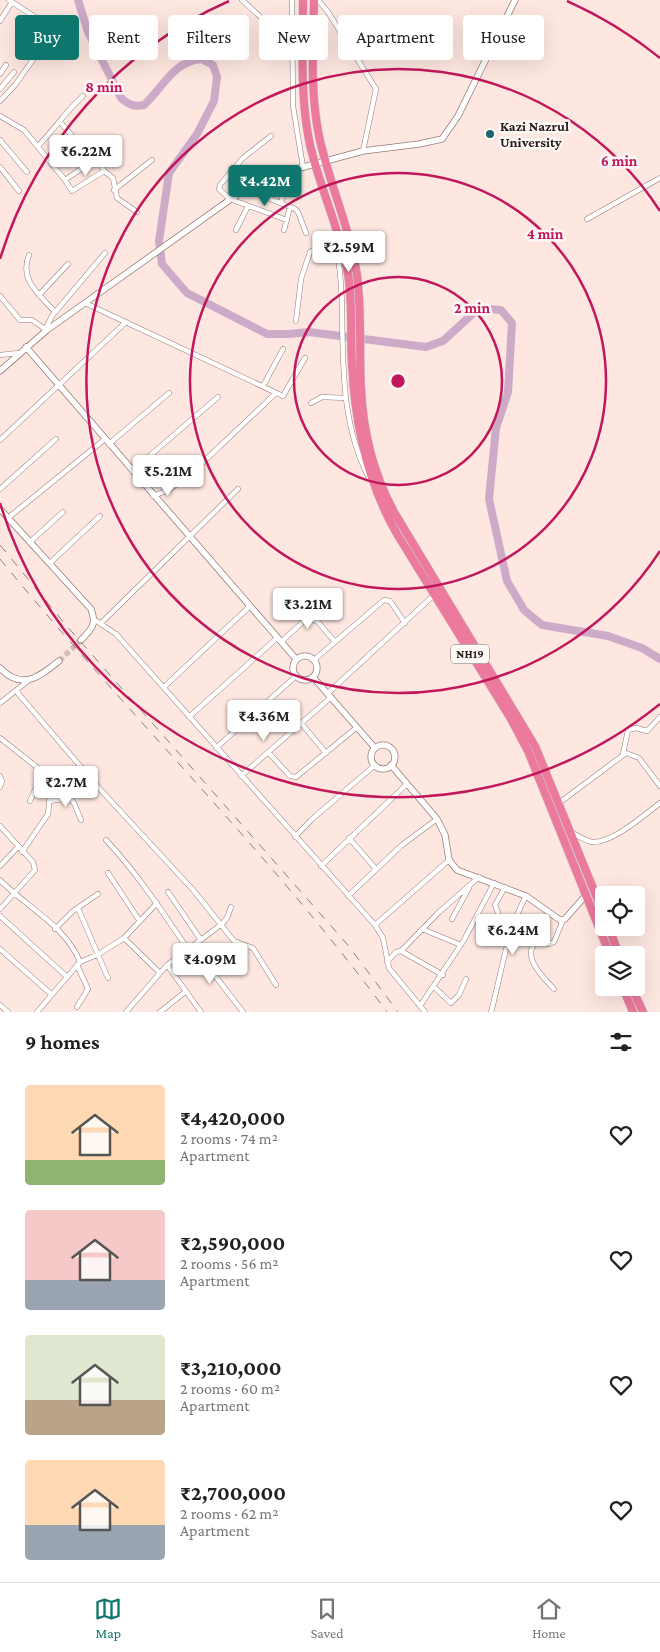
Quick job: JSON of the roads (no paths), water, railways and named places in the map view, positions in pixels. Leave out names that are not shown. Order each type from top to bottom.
[{"type":"highway","name":"NH19","points":[[303,0],[303,15]]},
{"type":"highway","name":"NH19","points":[[314,0],[314,106],[325,160],[356,272],[361,326],[363,412],[367,436],[382,489],[394,512],[525,727],[559,803],[595,892]]},
{"type":"highway","name":"NH19","points":[[303,60],[304,105],[315,164],[334,221],[348,275],[346,325],[351,350],[359,428],[373,486],[388,519],[528,751],[606,946]]},
{"type":"highway","points":[[626,996],[633,1012]]},
{"type":"highway","points":[[636,996],[643,1012]]},
{"type":"street","points":[[242,0],[259,16]]},
{"type":"street","points":[[292,0],[292,15]]},
{"type":"street","points":[[318,0],[328,12],[376,89],[363,151]]},
{"type":"street","points":[[0,371],[44,331],[86,303],[250,184],[325,160],[363,151],[442,139],[458,116],[515,0]]},
{"type":"street","points":[[0,21],[10,1],[50,27],[52,33],[15,84],[0,101]]},
{"type":"street","points":[[292,60],[293,106],[303,167]]},
{"type":"street","points":[[0,74],[6,66]]},
{"type":"street","points":[[0,89],[14,72]]},
{"type":"street","points":[[38,146],[69,109],[83,96]]},
{"type":"street","points":[[0,116],[20,127],[38,146],[65,180],[70,190],[74,192],[104,171]]},
{"type":"street","points":[[60,122],[80,145],[93,152],[104,171],[114,178],[114,190],[117,198],[137,212]]},
{"type":"street","points":[[271,136],[243,158],[220,185],[219,189],[230,199],[287,220]]},
{"type":"street","points":[[0,140],[27,172]]},
{"type":"street","points":[[65,180],[98,158]]},
{"type":"street","points":[[114,190],[152,160]]},
{"type":"street","points":[[0,167],[19,191]]},
{"type":"street","points":[[281,203],[285,188],[285,172]]},
{"type":"street","points":[[587,219],[660,178]]},
{"type":"street","points":[[250,184],[256,192],[290,208],[294,208],[298,212],[306,233]]},
{"type":"street","points":[[236,230],[248,206]]},
{"type":"street","points":[[284,230],[290,208]]},
{"type":"street","points":[[334,221],[346,325],[342,346],[346,398],[356,449],[373,486]]},
{"type":"street","points":[[296,321],[301,279],[310,252],[314,250],[338,261]]},
{"type":"street","points":[[44,331],[54,312],[105,253]]},
{"type":"street","points":[[29,255],[25,266],[26,275],[39,295],[54,312]]},
{"type":"street","points":[[39,295],[68,264]]},
{"type":"street","points":[[0,296],[20,320],[32,320],[44,331]]},
{"type":"street","points":[[86,303],[283,396],[305,358]]},
{"type":"street","points":[[0,440],[59,387],[126,322]]},
{"type":"street","points":[[26,347],[296,659]]},
{"type":"street","points":[[263,386],[283,348]]},
{"type":"street","points":[[0,354],[19,354]]},
{"type":"street","points":[[109,444],[169,392]]},
{"type":"street","points":[[153,496],[169,490],[197,468],[276,393]]},
{"type":"street","points":[[132,470],[218,397]]},
{"type":"street","points":[[311,403],[322,397],[346,398]]},
{"type":"street","points":[[8,518],[105,438]]},
{"type":"street","points":[[0,489],[56,439]]},
{"type":"street","points":[[101,623],[238,489]]},
{"type":"street","points":[[0,509],[91,609],[96,620],[116,634],[375,925],[383,938],[387,962],[425,1012]]},
{"type":"street","points":[[30,542],[63,512]]},
{"type":"street","points":[[50,563],[100,516]]},
{"type":"street","points":[[241,776],[301,724],[434,595]]},
{"type":"street","points":[[314,660],[384,600],[390,601],[405,623]]},
{"type":"street","points":[[164,687],[250,606]]},
{"type":"street","points":[[189,717],[304,621],[310,619],[317,622],[334,642]]},
{"type":"street","points":[[81,640],[93,628],[96,620]]},
{"type":"street","points":[[307,656],[314,660],[316,671],[312,678],[302,680],[296,676],[293,666],[296,659],[307,656]]},
{"type":"street","points":[[0,702],[29,680],[39,677],[59,661]]},
{"type":"street","points":[[0,668],[11,677],[29,680]]},
{"type":"street","points":[[216,748],[296,676]]},
{"type":"street","points":[[312,678],[374,748]]},
{"type":"street","points":[[16,691],[98,787],[189,885],[234,940],[253,948],[276,985]]},
{"type":"street","points":[[623,754],[628,730],[636,728],[647,731],[660,717]]},
{"type":"street","points":[[301,724],[326,753]]},
{"type":"street","points":[[268,752],[292,777],[296,777],[356,728]]},
{"type":"street","points":[[0,738],[43,772],[30,801]]},
{"type":"street","points":[[383,745],[390,748],[394,758],[391,765],[382,768],[374,765],[371,758],[374,748],[383,745]]},
{"type":"street","points":[[559,803],[623,754],[630,754],[639,758],[660,786]]},
{"type":"street","points":[[295,837],[311,820],[374,765]]},
{"type":"street","points":[[391,765],[437,819],[445,835],[449,860],[457,870],[494,882],[526,896],[557,919],[563,920]]},
{"type":"street","points":[[22,852],[48,814],[49,801],[58,769]]},
{"type":"street","points":[[0,776],[2,781],[0,787]]},
{"type":"street","points":[[321,866],[348,838],[407,784]]},
{"type":"street","points":[[49,801],[70,798],[81,820]]},
{"type":"street","points":[[571,832],[589,841],[598,841],[628,827],[660,803]]},
{"type":"street","points":[[348,896],[376,869],[437,819]]},
{"type":"street","points":[[0,826],[33,862],[35,870],[0,910]]},
{"type":"street","points":[[348,838],[376,869]]},
{"type":"street","points":[[106,840],[157,903],[187,948]]},
{"type":"street","points":[[0,866],[18,847]]},
{"type":"street","points":[[375,925],[449,860]]},
{"type":"street","points":[[108,873],[139,920]]},
{"type":"street","points":[[401,952],[422,929],[479,878]]},
{"type":"street","points":[[0,880],[14,894],[42,915],[69,944],[88,990],[77,1007]]},
{"type":"street","points":[[420,1006],[443,975],[461,945],[494,882]]},
{"type":"street","points":[[452,920],[469,886]]},
{"type":"street","points":[[491,935],[498,913],[494,905],[505,887]]},
{"type":"street","points":[[168,892],[201,940]]},
{"type":"street","points":[[55,929],[78,908],[98,894]]},
{"type":"street","points":[[554,988],[531,959],[530,952],[537,941],[549,944],[554,942],[563,920],[586,895]]},
{"type":"street","points":[[491,1012],[505,948],[516,915],[526,896]]},
{"type":"street","points":[[37,1012],[78,964],[97,955],[124,938],[157,903]]},
{"type":"street","points":[[126,1012],[167,965],[187,948],[222,924],[227,918],[231,907]]},
{"type":"street","points":[[78,908],[108,978]]},
{"type":"street","points":[[0,916],[66,976]]},
{"type":"street","points":[[422,929],[461,945]]},
{"type":"street","points":[[124,938],[160,973]]},
{"type":"street","points":[[192,946],[243,1012]]},
{"type":"street","points":[[0,949],[51,994]]},
{"type":"street","points":[[387,962],[396,952],[401,952],[443,975]]},
{"type":"street","points":[[167,965],[185,992],[202,1012]]},
{"type":"street","points":[[434,987],[451,1003],[459,995],[466,978]]},
{"type":"street","points":[[160,1012],[185,992]]},
{"type":"street","points":[[0,1005],[8,1012]]},
{"type":"street","points":[[192,1012],[197,1006]]},
{"type":"waterway","points":[[78,0],[88,32],[121,98],[129,104],[134,106],[144,105],[175,70],[191,61],[201,59],[213,65],[217,77],[214,101],[197,134],[169,173],[159,241],[162,264],[187,293],[267,334],[309,332],[426,347],[443,341],[479,308],[501,310],[512,323],[508,392],[496,428],[489,499],[507,581],[524,610],[542,625],[608,636],[642,648],[660,659]]},
{"type":"tunnel","points":[[59,661],[81,640]]},
{"type":"railway","points":[[0,545],[65,624],[347,944],[398,1012]]},
{"type":"railway","points":[[0,559],[294,895],[387,1012]]},
{"type":"place","name":"Kazi Nazrul University","points":[[490,134]]}]
